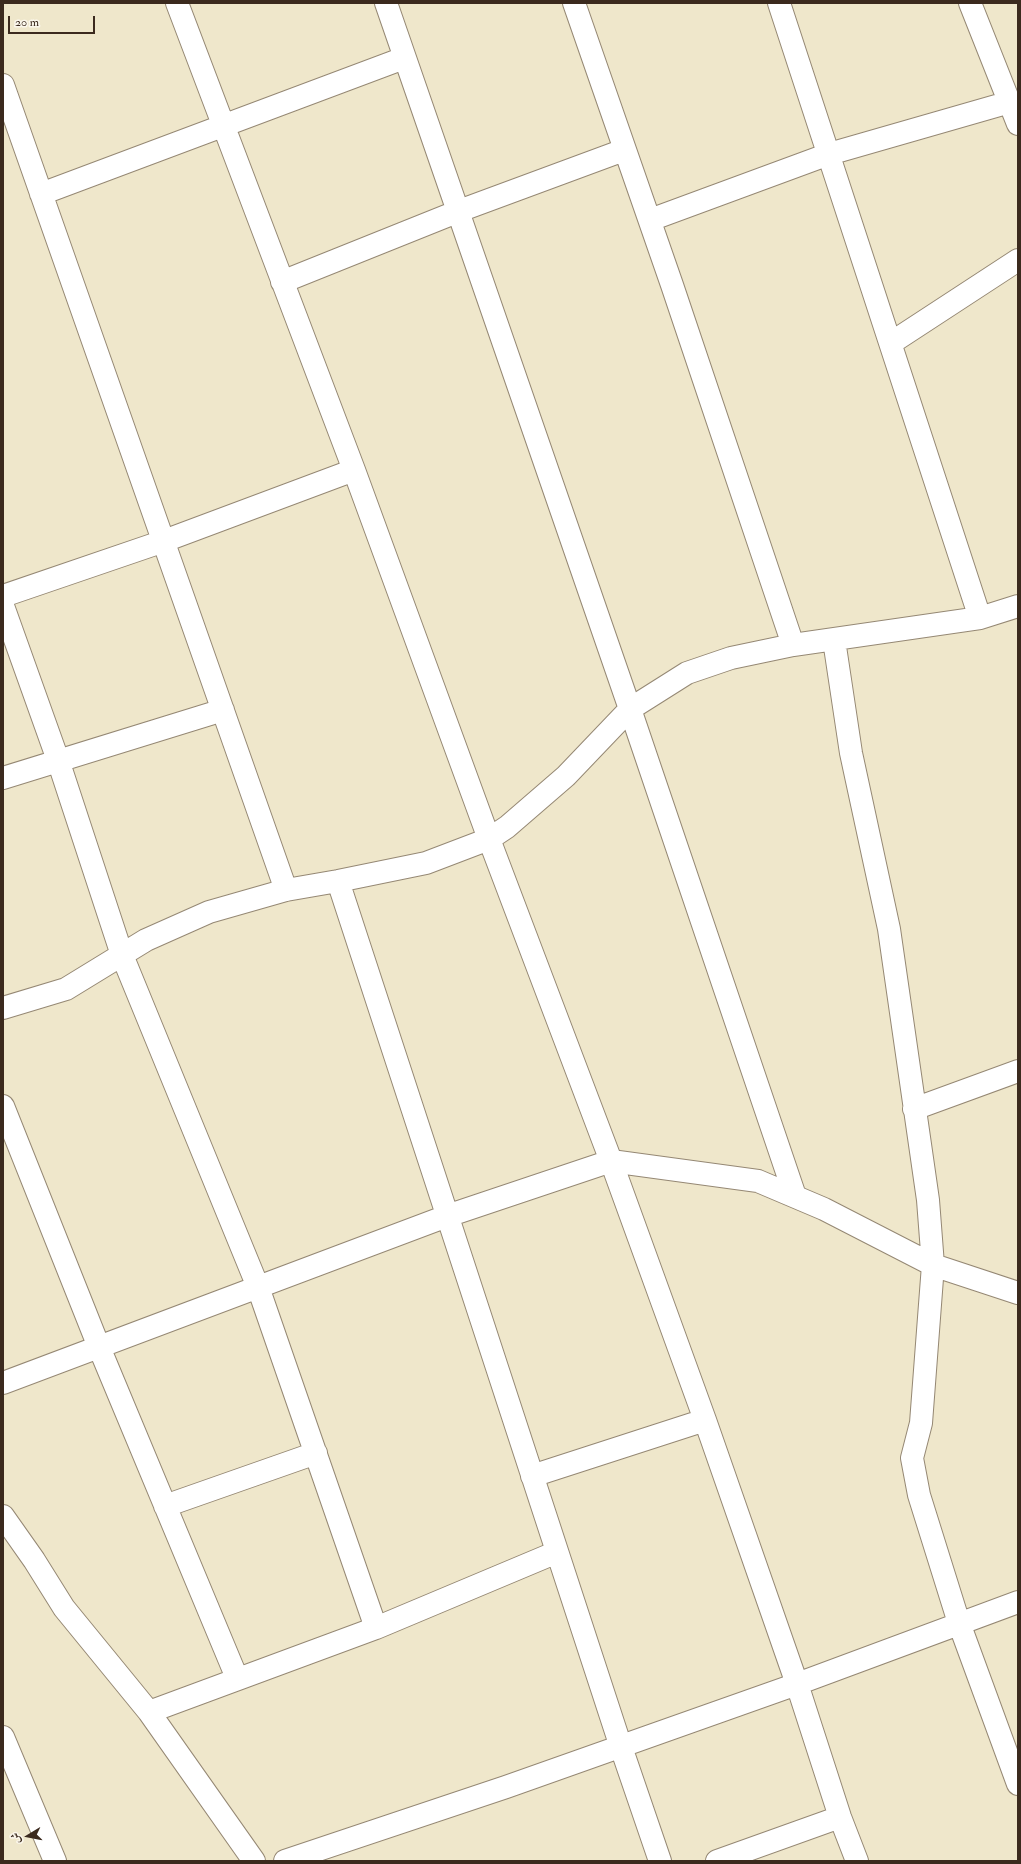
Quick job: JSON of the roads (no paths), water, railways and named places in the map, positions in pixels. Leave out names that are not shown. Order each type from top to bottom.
[{"type":"street","points":[[177,3],[354,470],[489,839],[610,1161],[705,1420],[797,1684],[840,1817],[856,1861]]},
{"type":"street","points":[[386,3],[630,709],[795,1196]]},
{"type":"street","points":[[574,3],[624,150],[650,220],[793,646]]},
{"type":"street","points":[[779,3],[980,618]]},
{"type":"street","points":[[970,3],[1018,124]]},
{"type":"street","points":[[41,194],[404,58]]},
{"type":"street","points":[[3,85],[286,890]]},
{"type":"street","points":[[650,220],[829,154],[1010,102]]},
{"type":"street","points":[[282,282],[459,211],[624,150]]},
{"type":"street","points":[[891,343],[1018,260]]},
{"type":"street","points":[[3,596],[164,541],[354,470]]},
{"type":"street","points":[[3,606],[58,760],[122,955],[258,1287],[376,1628]]},
{"type":"street","points":[[3,1008],[66,989],[146,940],[209,912],[286,890],[426,863],[489,839],[507,827],[566,776],[630,709],[687,673],[731,658],[793,646],[980,618],[1018,606]]},
{"type":"street","points":[[834,640],[851,753],[888,929],[928,1200],[932,1265],[921,1423],[912,1458],[919,1495],[959,1623],[1018,1784]]},
{"type":"street","points":[[3,778],[223,710]]},
{"type":"street","points":[[338,881],[621,1747],[660,1861]]},
{"type":"street","points":[[914,1109],[1018,1071]]},
{"type":"street","points":[[3,1106],[11,1150],[99,1347],[237,1678]]},
{"type":"street","points":[[3,1382],[447,1216],[610,1161],[758,1182],[795,1196],[932,1265],[1018,1293]]},
{"type":"street","points":[[532,1476],[705,1420]]},
{"type":"street","points":[[165,1506],[316,1453]]},
{"type":"street","points":[[4,1519],[64,1608],[150,1712],[254,1861]]},
{"type":"street","points":[[150,1712],[237,1678],[376,1628],[557,1552]]},
{"type":"street","points":[[285,1861],[621,1747],[797,1684],[1018,1602]]},
{"type":"street","points":[[3,1737],[54,1861]]},
{"type":"street","points":[[717,1861],[840,1817]]}]
